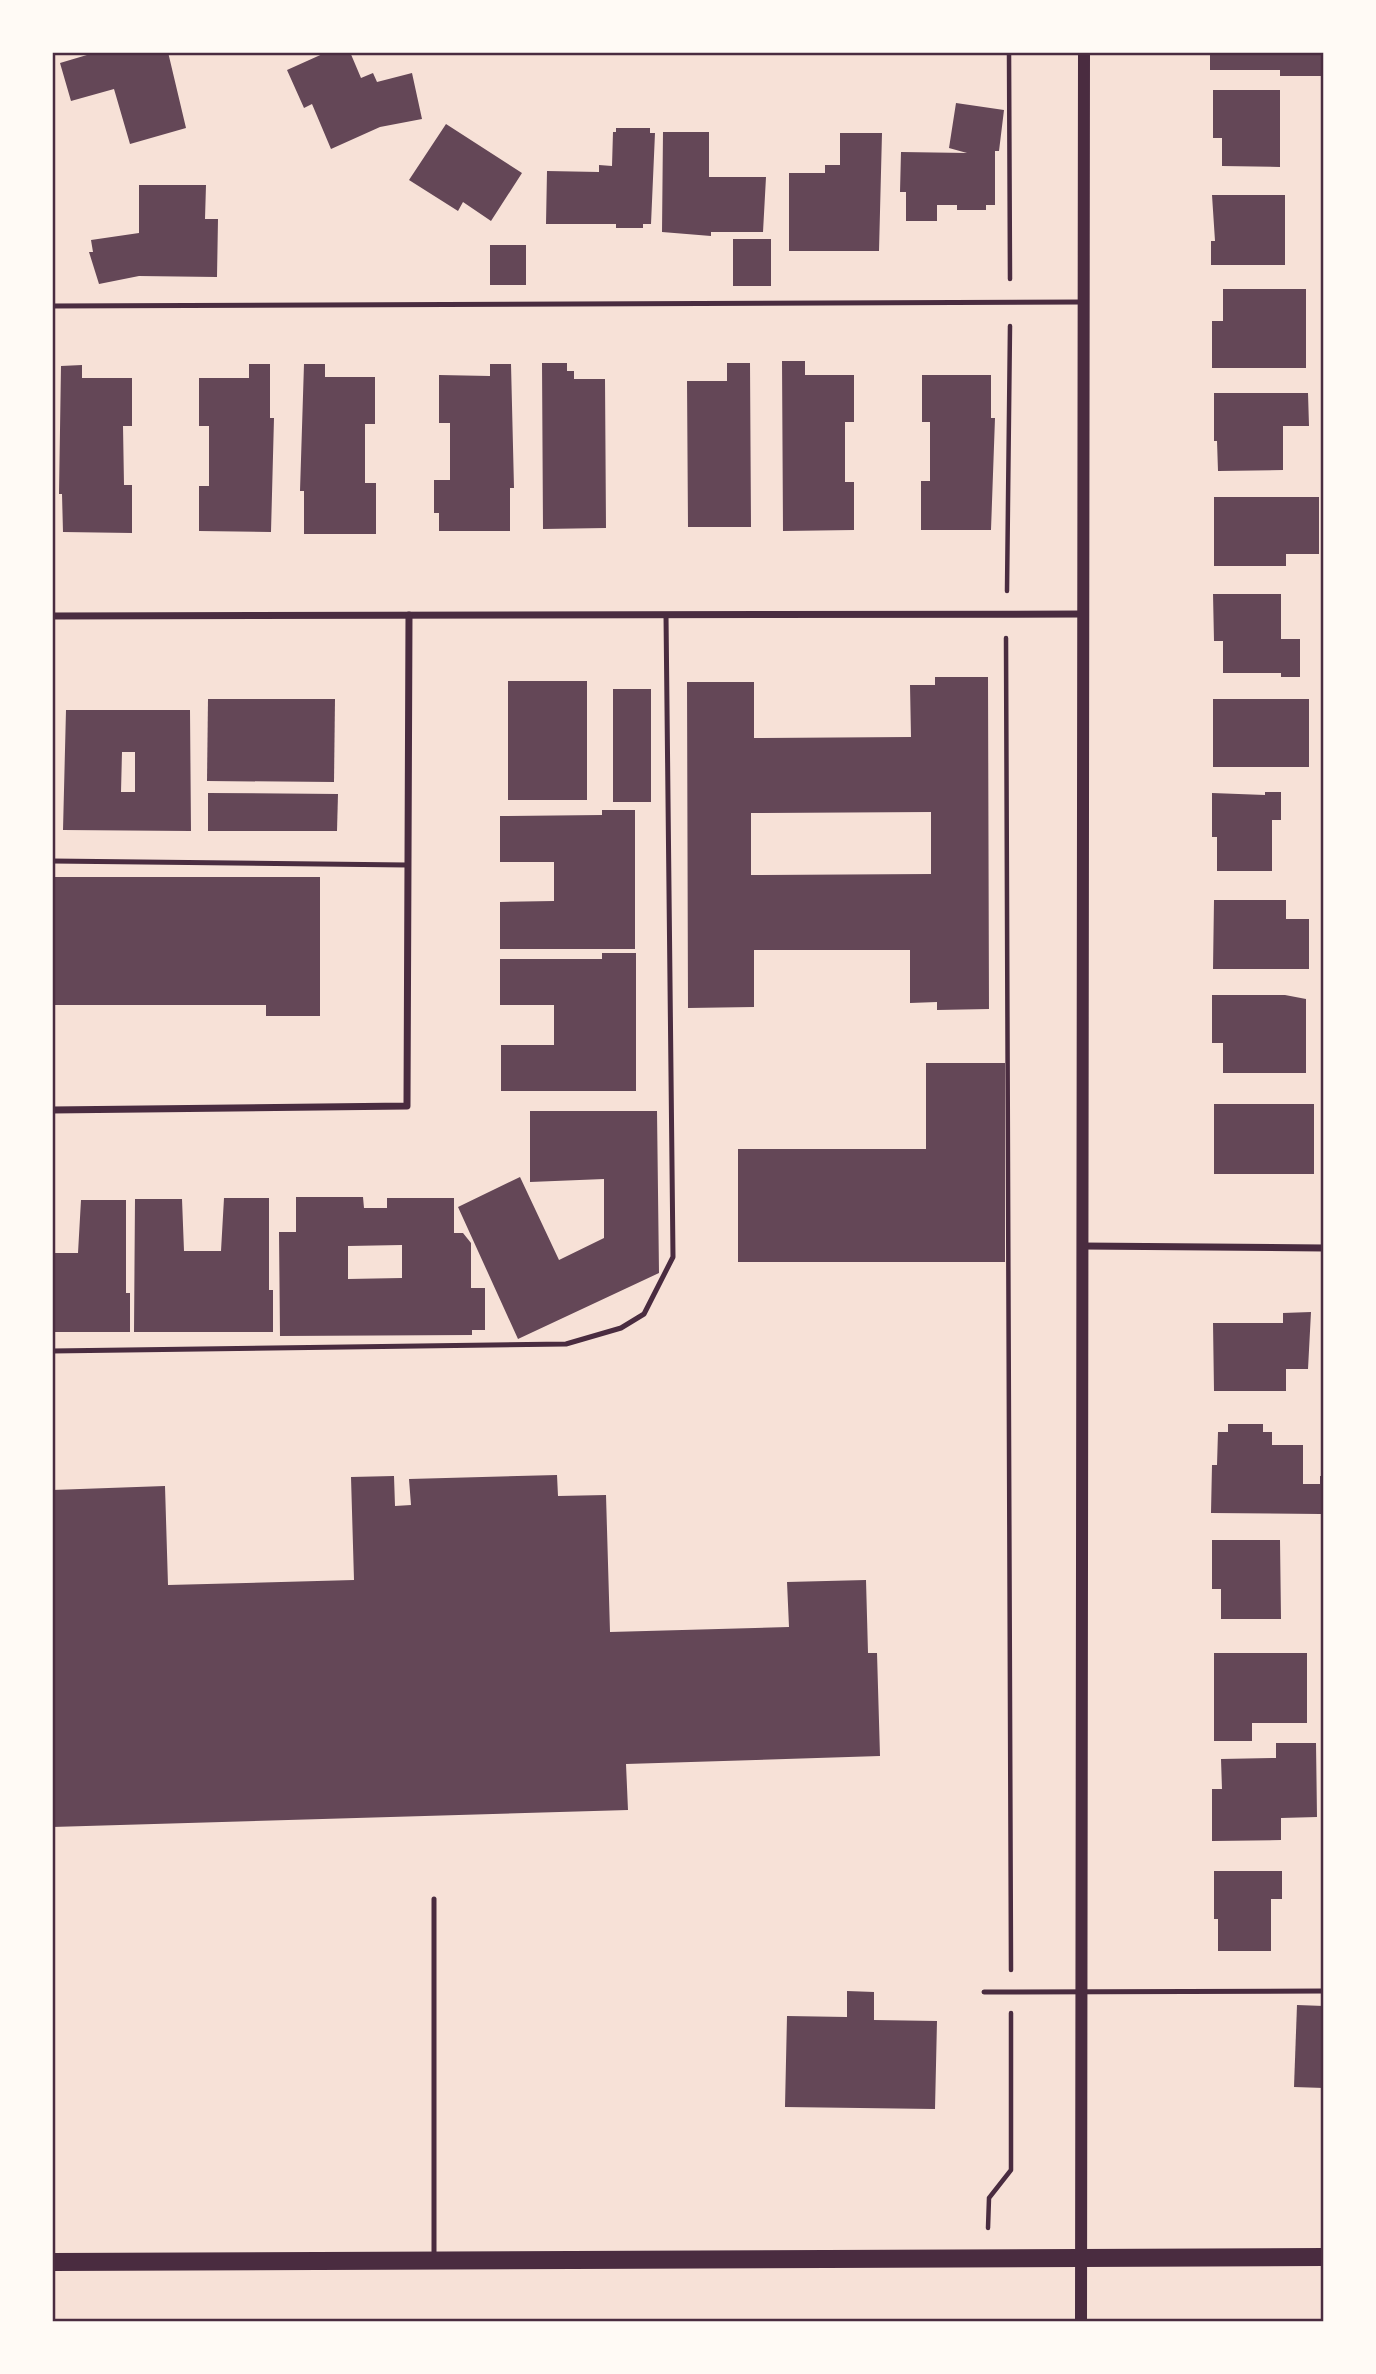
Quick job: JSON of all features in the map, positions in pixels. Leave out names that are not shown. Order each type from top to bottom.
[{"type":"main road","points":[[52,2262],[1324,2257]]},
{"type":"street","points":[[1081,2322],[1083,52]]},
{"type":"street","points":[[52,617],[1083,614]]},
{"type":"street","points":[[52,1110],[407,1106],[409,615]]},
{"type":"street","points":[[1082,1246],[1324,1248]]},
{"type":"lane","points":[[52,306],[1083,302]]},
{"type":"lane","points":[[52,1351],[566,1344],[621,1328],[644,1314],[673,1257],[666,615]]},
{"type":"lane","points":[[52,861],[407,865]]},
{"type":"lane","points":[[434,1899],[434,2261]]},
{"type":"lane","points":[[984,1992],[1324,1991]]},
{"type":"path","points":[[988,2259],[989,2198],[1011,2171],[1006,614],[1010,303],[1009,52]]},
{"type":"building","points":[[97,52],[168,52],[186,128],[130,144],[114,89],[71,101],[60,63]]},
{"type":"building","points":[[327,52],[350,52],[361,78],[373,73],[377,82],[412,73],[422,119],[380,127],[331,149],[312,104],[304,108],[287,70]]},
{"type":"building","points":[[1210,52],[1324,52],[1324,76],[1280,76],[1280,70],[1210,70]]},
{"type":"building","points":[[1213,90],[1280,90],[1280,167],[1222,166],[1222,138],[1213,138]]},
{"type":"building","points":[[956,103],[1004,110],[999,151],[995,151],[995,205],[986,205],[986,210],[957,210],[957,205],[937,205],[937,221],[906,221],[906,192],[900,192],[901,152],[967,153],[949,148]]},
{"type":"building","points":[[446,124],[522,173],[491,221],[463,202],[458,211],[409,180]]},
{"type":"building","points":[[616,128],[650,128],[650,133],[655,133],[651,224],[643,224],[643,228],[616,228],[616,224],[546,224],[547,171],[599,172],[599,165],[612,166],[613,132],[616,132]]},
{"type":"building","points":[[663,132],[709,132],[709,177],[766,177],[763,232],[711,232],[711,236],[662,232]]},
{"type":"building","points":[[840,133],[882,133],[879,251],[789,251],[789,173],[825,173],[825,165],[840,165]]},
{"type":"building","points":[[139,185],[206,185],[205,219],[218,219],[217,277],[139,276],[99,284],[89,252],[93,252],[91,240],[139,233]]},
{"type":"building","points":[[1212,195],[1285,195],[1285,265],[1211,265],[1211,241],[1215,241]]},
{"type":"building","points":[[733,239],[771,239],[771,286],[733,286]]},
{"type":"building","points":[[490,245],[526,245],[526,285],[490,285]]},
{"type":"building","points":[[1223,289],[1306,289],[1306,368],[1212,368],[1212,321],[1223,321]]},
{"type":"building","points":[[782,361],[805,361],[805,375],[854,375],[854,422],[845,422],[845,482],[854,482],[854,530],[783,531]]},
{"type":"building","points":[[542,363],[567,363],[567,371],[574,371],[574,379],[605,379],[606,528],[543,529]]},
{"type":"building","points":[[727,363],[750,363],[751,527],[688,527],[687,381],[727,381]]},
{"type":"building","points":[[249,364],[270,364],[270,418],[274,418],[271,532],[199,531],[199,486],[209,486],[209,426],[199,426],[199,378],[249,378]]},
{"type":"building","points":[[304,364],[325,364],[325,377],[375,377],[375,424],[365,424],[365,483],[376,483],[376,534],[304,534],[304,491],[300,491]]},
{"type":"building","points":[[490,364],[511,364],[514,488],[510,488],[510,531],[439,531],[439,513],[434,513],[434,480],[450,480],[450,423],[439,423],[439,375],[490,376]]},
{"type":"building","points":[[82,365],[82,378],[132,378],[132,426],[123,426],[124,485],[132,485],[132,533],[63,532],[62,494],[59,494],[61,366]]},
{"type":"building","points":[[922,375],[991,375],[991,418],[995,418],[991,530],[921,530],[921,481],[930,481],[930,422],[922,422]]},
{"type":"building","points":[[1214,393],[1308,393],[1309,426],[1283,426],[1283,470],[1218,471],[1217,441],[1214,441]]},
{"type":"building","points":[[1214,497],[1319,497],[1319,554],[1286,554],[1286,566],[1214,566]]},
{"type":"building","points":[[1213,594],[1281,594],[1281,639],[1300,639],[1300,677],[1281,677],[1281,673],[1223,673],[1223,641],[1214,641]]},
{"type":"building","points":[[935,677],[988,677],[989,1009],[937,1010],[937,1002],[910,1003],[910,950],[754,950],[754,1007],[688,1008],[687,682],[754,682],[754,738],[911,737],[910,685],[935,685]],"holes":[[[931,812],[931,874],[751,875],[751,813]]]},
{"type":"building","points":[[508,681],[587,681],[587,800],[508,800]]},
{"type":"building","points":[[613,689],[651,689],[651,802],[613,802]]},
{"type":"building","points":[[208,699],[335,699],[334,782],[207,781]]},
{"type":"building","points":[[1213,699],[1309,699],[1309,767],[1213,767]]},
{"type":"building","points":[[66,710],[190,710],[191,831],[63,830]],"holes":[[[122,752],[135,752],[135,792],[121,792]]]},
{"type":"building","points":[[1265,792],[1281,792],[1281,820],[1272,820],[1272,871],[1217,871],[1217,837],[1212,837],[1212,793],[1265,795]]},
{"type":"building","points":[[208,793],[338,794],[337,831],[208,831]]},
{"type":"building","points":[[602,810],[635,810],[635,949],[500,949],[500,902],[554,901],[554,862],[500,862],[500,816],[602,815]]},
{"type":"building","points":[[52,877],[320,877],[320,1016],[266,1016],[266,1005],[52,1005]]},
{"type":"building","points":[[1214,900],[1286,900],[1286,919],[1309,919],[1309,969],[1213,969]]},
{"type":"building","points":[[602,953],[636,953],[636,1091],[501,1091],[501,1045],[554,1045],[554,1005],[500,1005],[500,959],[602,959]]},
{"type":"building","points":[[1212,995],[1285,995],[1306,999],[1306,1073],[1223,1073],[1223,1043],[1212,1043]]},
{"type":"building","points":[[926,1063],[1005,1063],[1005,1262],[738,1262],[738,1149],[926,1149]]},
{"type":"building","points":[[1214,1104],[1314,1104],[1314,1174],[1214,1174]]},
{"type":"building","points":[[530,1111],[657,1111],[659,1273],[518,1339],[458,1207],[520,1177],[559,1260],[604,1238],[604,1179],[530,1182]]},
{"type":"building","points":[[296,1197],[363,1197],[364,1208],[387,1208],[387,1198],[454,1198],[454,1233],[463,1233],[471,1243],[471,1288],[485,1288],[485,1330],[472,1330],[472,1335],[280,1336],[279,1232],[296,1232]],"holes":[[[402,1245],[402,1278],[348,1279],[348,1246]]]},
{"type":"building","points":[[224,1198],[269,1198],[269,1290],[273,1290],[273,1332],[134,1332],[135,1199],[182,1199],[184,1251],[221,1251]]},
{"type":"building","points":[[81,1200],[126,1200],[126,1293],[130,1293],[130,1332],[52,1332],[52,1253],[78,1253]]},
{"type":"building","points":[[1311,1312],[1308,1369],[1286,1369],[1286,1391],[1214,1391],[1213,1323],[1283,1323],[1283,1313]]},
{"type":"building","points":[[1228,1424],[1263,1424],[1263,1432],[1272,1432],[1272,1445],[1303,1445],[1303,1484],[1320,1484],[1320,1476],[1324,1476],[1324,1511],[1321,1514],[1211,1513],[1212,1465],[1217,1465],[1218,1432],[1228,1432]]},
{"type":"building","points":[[557,1475],[558,1496],[606,1495],[610,1632],[789,1627],[787,1582],[866,1580],[868,1653],[877,1653],[880,1756],[626,1764],[628,1810],[52,1827],[52,1490],[165,1486],[168,1585],[354,1580],[351,1477],[394,1476],[395,1506],[411,1505],[409,1479]]},
{"type":"building","points":[[1212,1540],[1280,1540],[1281,1619],[1221,1619],[1221,1589],[1212,1589]]},
{"type":"building","points":[[1214,1653],[1307,1653],[1307,1723],[1252,1723],[1252,1741],[1214,1741]]},
{"type":"building","points":[[1276,1743],[1316,1743],[1317,1817],[1281,1818],[1281,1840],[1212,1841],[1212,1789],[1222,1789],[1221,1759],[1276,1758]]},
{"type":"building","points":[[1214,1871],[1282,1871],[1282,1899],[1271,1899],[1271,1951],[1218,1951],[1218,1919],[1214,1919]]},
{"type":"building","points":[[847,1991],[874,1992],[874,2020],[937,2021],[935,2109],[785,2107],[787,2016],[847,2017]]},
{"type":"building","points":[[1297,2005],[1324,2006],[1324,2088],[1294,2087]]}]
